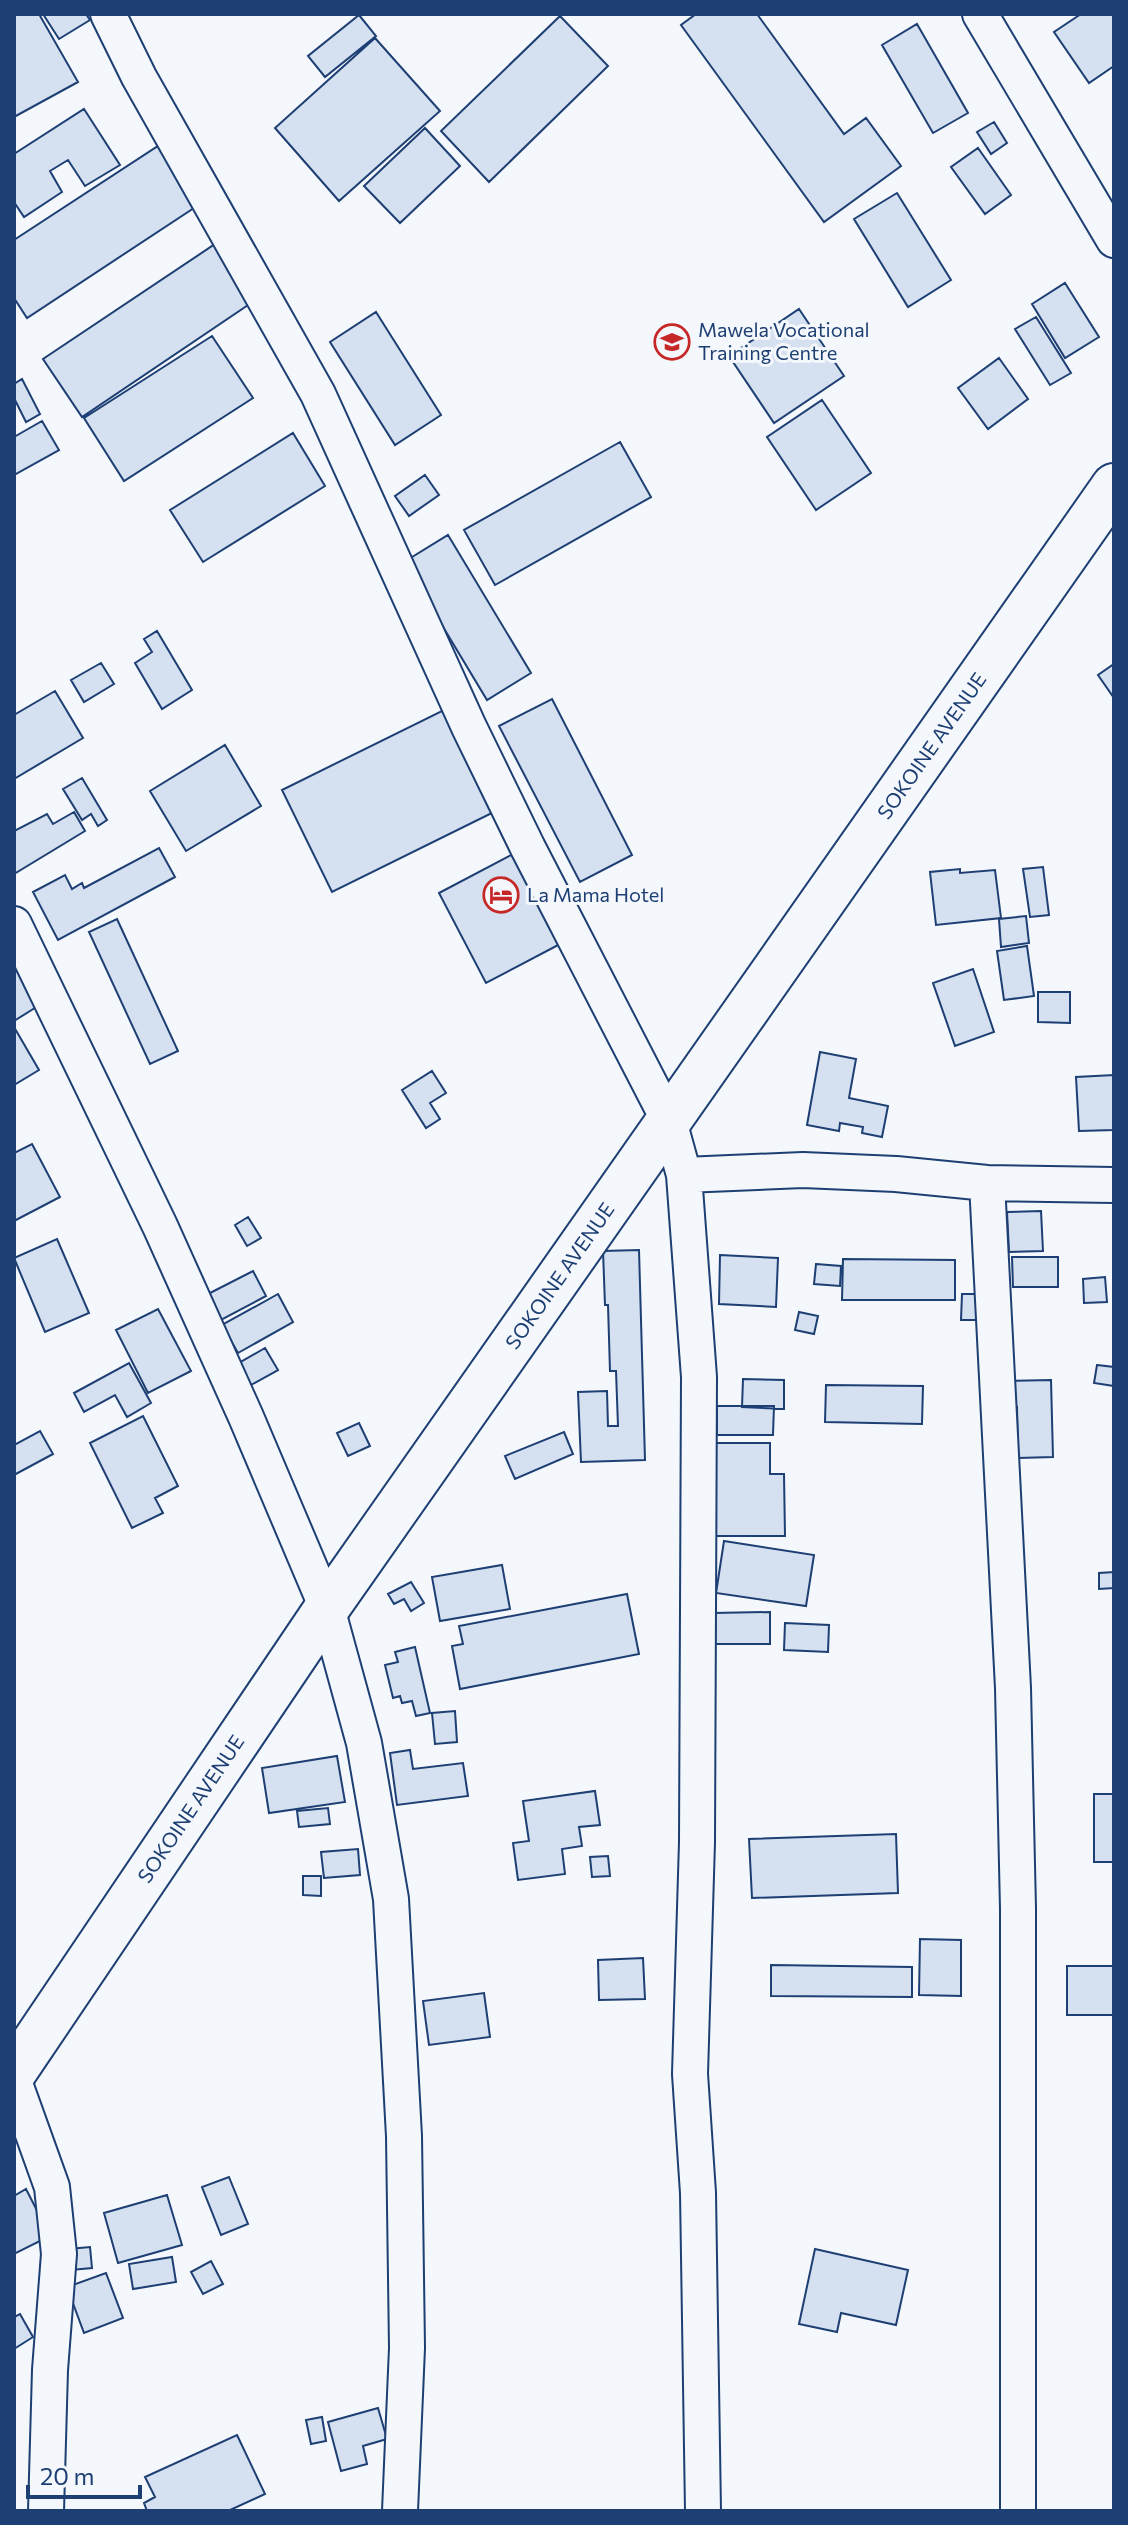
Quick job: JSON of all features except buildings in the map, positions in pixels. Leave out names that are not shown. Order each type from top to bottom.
[{"type":"street","points":[[108,14],[139,77],[318,394],[469,727],[669,1121],[684,1175],[699,1377],[697,1842],[690,2074],[698,2193],[703,2511]]},
{"type":"street","points":[[980,14],[1114,240]]},
{"type":"street","name":"SOKOINE AVENUE","points":[[14,2072],[30,2026],[1114,486]]},
{"type":"street","points":[[14,924],[160,1226],[327,1608],[364,1743],[391,1899],[404,2136],[407,2348],[400,2511]]},
{"type":"street","points":[[684,1175],[803,1170],[896,1174],[987,1183],[1114,1185]]},
{"type":"street","points":[[987,1183],[1014,1735],[1018,1940],[1018,2511]]},
{"type":"street","points":[[14,2081],[52,2187],[59,2254],[50,2370],[46,2511]]},
{"type":"place","name":"Mawela Vocational Training Centre","points":[[672,342]]},
{"type":"place","name":"La Mama Hotel","points":[[501,895]]}]
